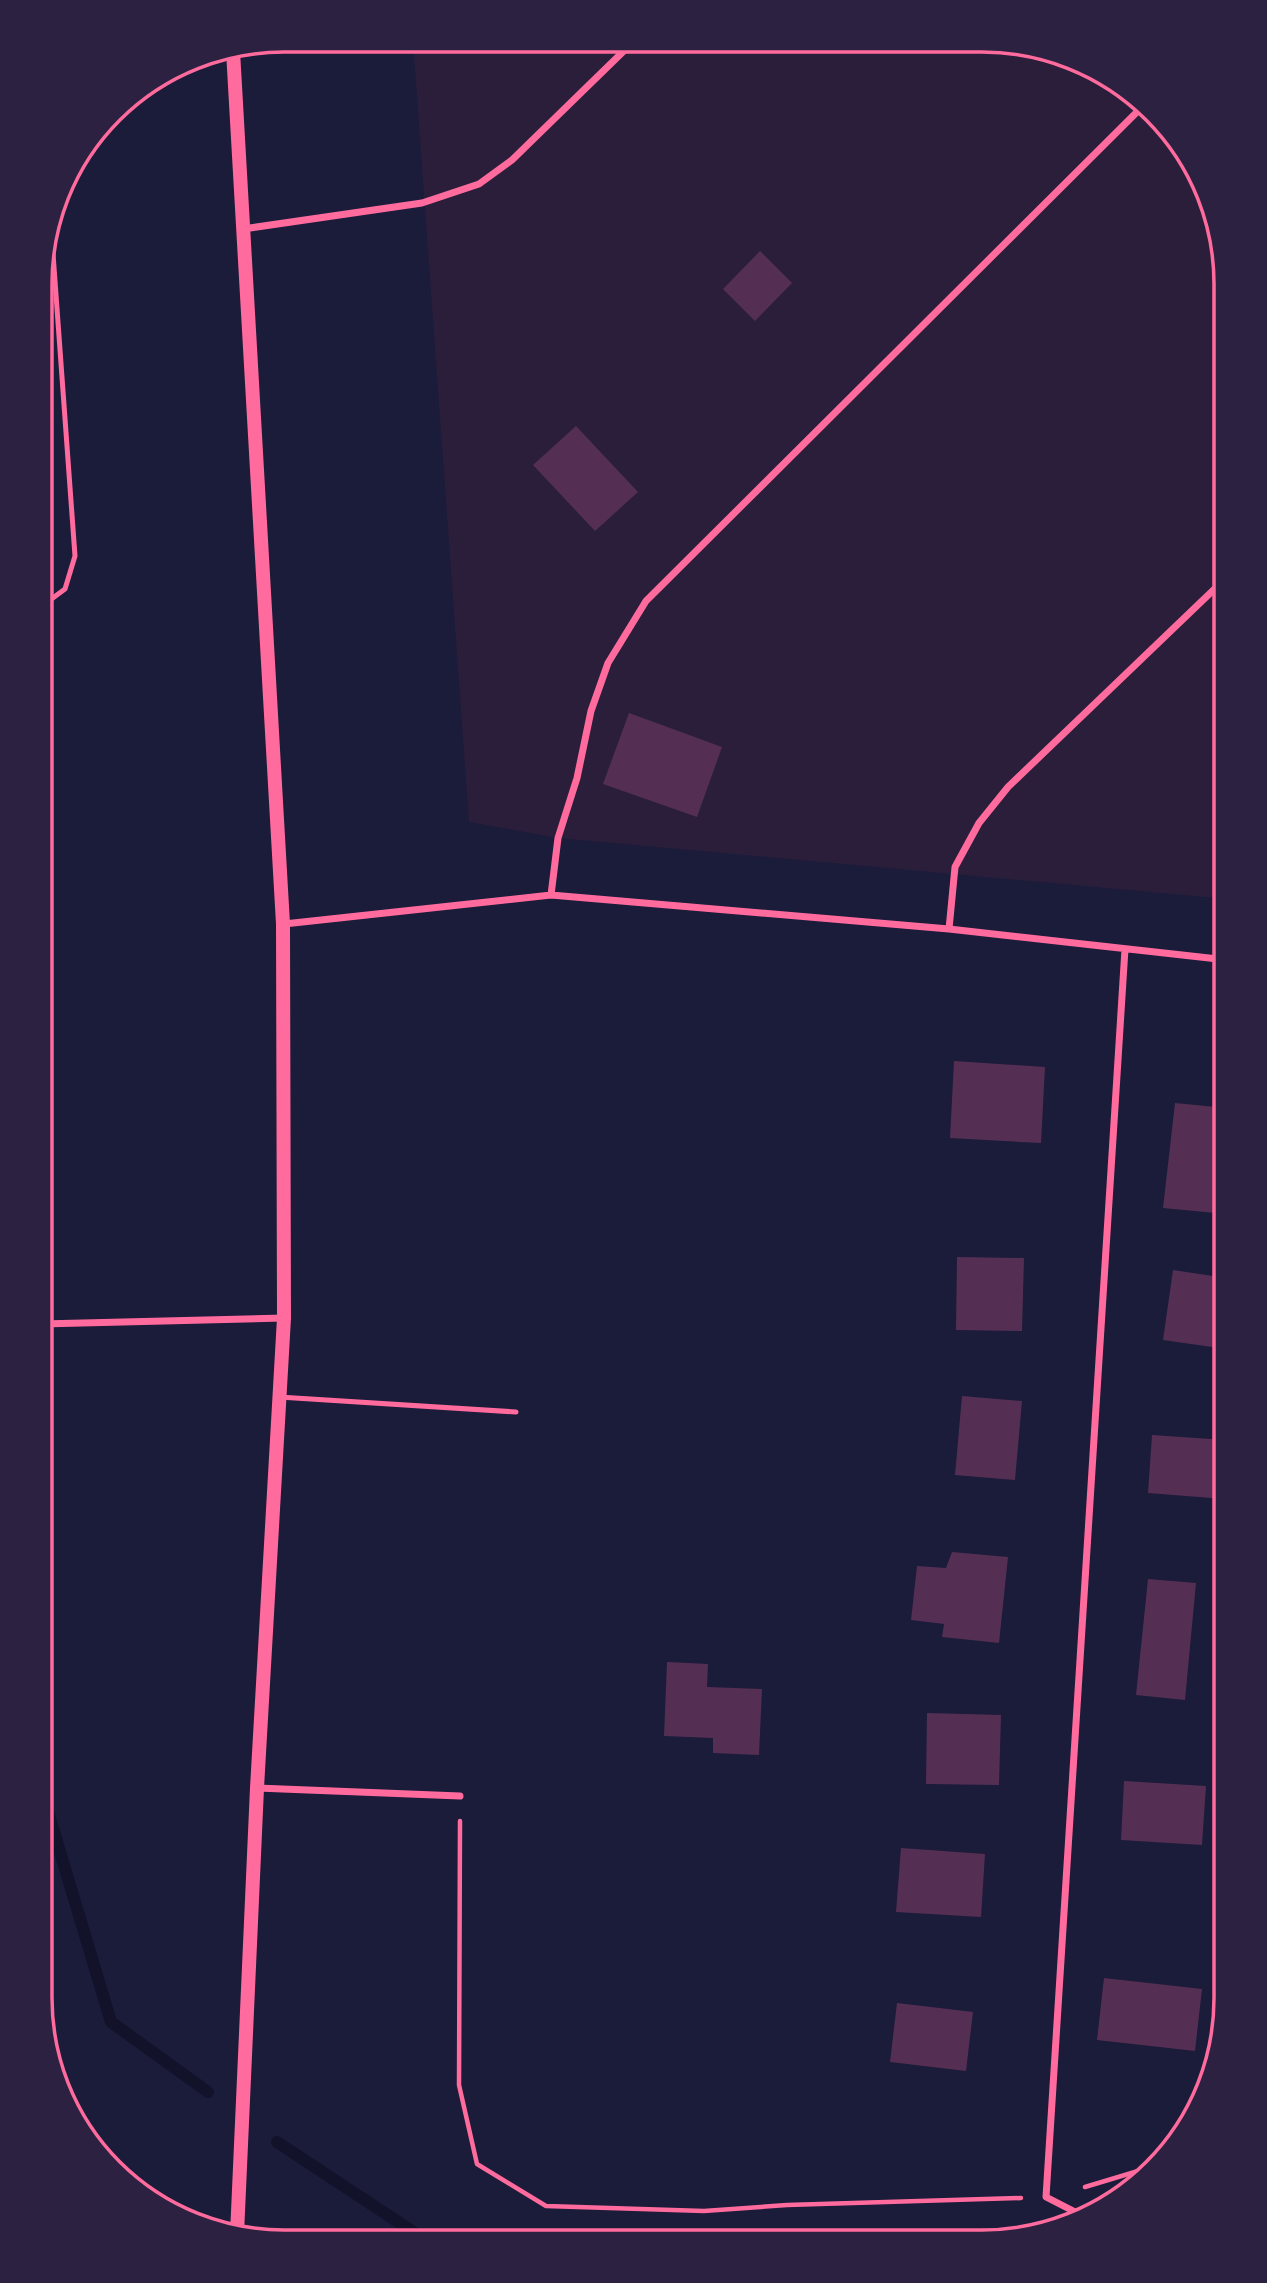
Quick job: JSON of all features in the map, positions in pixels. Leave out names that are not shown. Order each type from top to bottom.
[{"type":"main road","points":[[233,58],[283,925],[284,1318],[257,1788],[237,2225]]},
{"type":"street","points":[[243,229],[422,203],[478,184],[512,160],[623,52]]},
{"type":"street","points":[[551,895],[558,838],[577,778],[591,711],[608,663],[646,601],[1137,112]]},
{"type":"street","points":[[949,929],[955,867],[979,823],[1008,787],[1214,589]]},
{"type":"street","points":[[283,925],[551,895],[949,929],[1214,959]]},
{"type":"street","points":[[1074,2211],[1046,2197],[1125,949]]},
{"type":"street","points":[[52,1324],[284,1318]]},
{"type":"street","points":[[257,1788],[460,1796]]},
{"type":"lane","points":[[52,599],[65,589],[75,556],[54,261]]},
{"type":"lane","points":[[279,1397],[516,1412]]},
{"type":"path","points":[[460,1796],[459,2085],[477,2164],[546,2206],[704,2211],[787,2205],[898,2203]]},
{"type":"shaded area","points":[[414,52],[1012,54],[1057,65],[1085,76],[1135,110],[1157,132],[1191,182],[1202,210],[1213,255],[1214,898],[558,838],[469,822]]},
{"type":"building","points":[[760,251],[792,283],[755,321],[723,289]]},
{"type":"building","points":[[576,426],[638,492],[595,531],[533,465]]},
{"type":"building","points":[[629,713],[722,747],[697,817],[603,784]]},
{"type":"building","points":[[954,1061],[1045,1067],[1041,1143],[950,1138]]},
{"type":"building","points":[[1175,1103],[1214,1107],[1214,1213],[1163,1208]]},
{"type":"building","points":[[957,1257],[1024,1258],[1022,1331],[956,1330]]},
{"type":"building","points":[[1173,1270],[1214,1276],[1214,1347],[1163,1340]]},
{"type":"building","points":[[962,1396],[1022,1401],[1015,1480],[955,1475]]},
{"type":"building","points":[[1152,1435],[1214,1439],[1214,1498],[1148,1493]]},
{"type":"building","points":[[952,1552],[1008,1557],[999,1643],[942,1637],[944,1624],[911,1620],[917,1566],[946,1568]]},
{"type":"building","points":[[1148,1579],[1196,1583],[1185,1700],[1136,1695]]},
{"type":"building","points":[[667,1662],[708,1664],[707,1687],[762,1689],[759,1755],[713,1753],[713,1738],[664,1736]]},
{"type":"building","points":[[927,1713],[1001,1715],[999,1785],[926,1784]]},
{"type":"building","points":[[1124,1781],[1206,1786],[1202,1845],[1121,1840]]},
{"type":"building","points":[[901,1848],[985,1854],[981,1917],[896,1912]]},
{"type":"building","points":[[1104,1978],[1202,1989],[1195,2051],[1097,2040]]},
{"type":"building","points":[[897,2003],[973,2012],[966,2071],[890,2062]]},
{"type":"waterway","points":[[52,1825],[111,2022],[208,2092]]},
{"type":"waterway","points":[[277,2142],[410,2230]]}]
